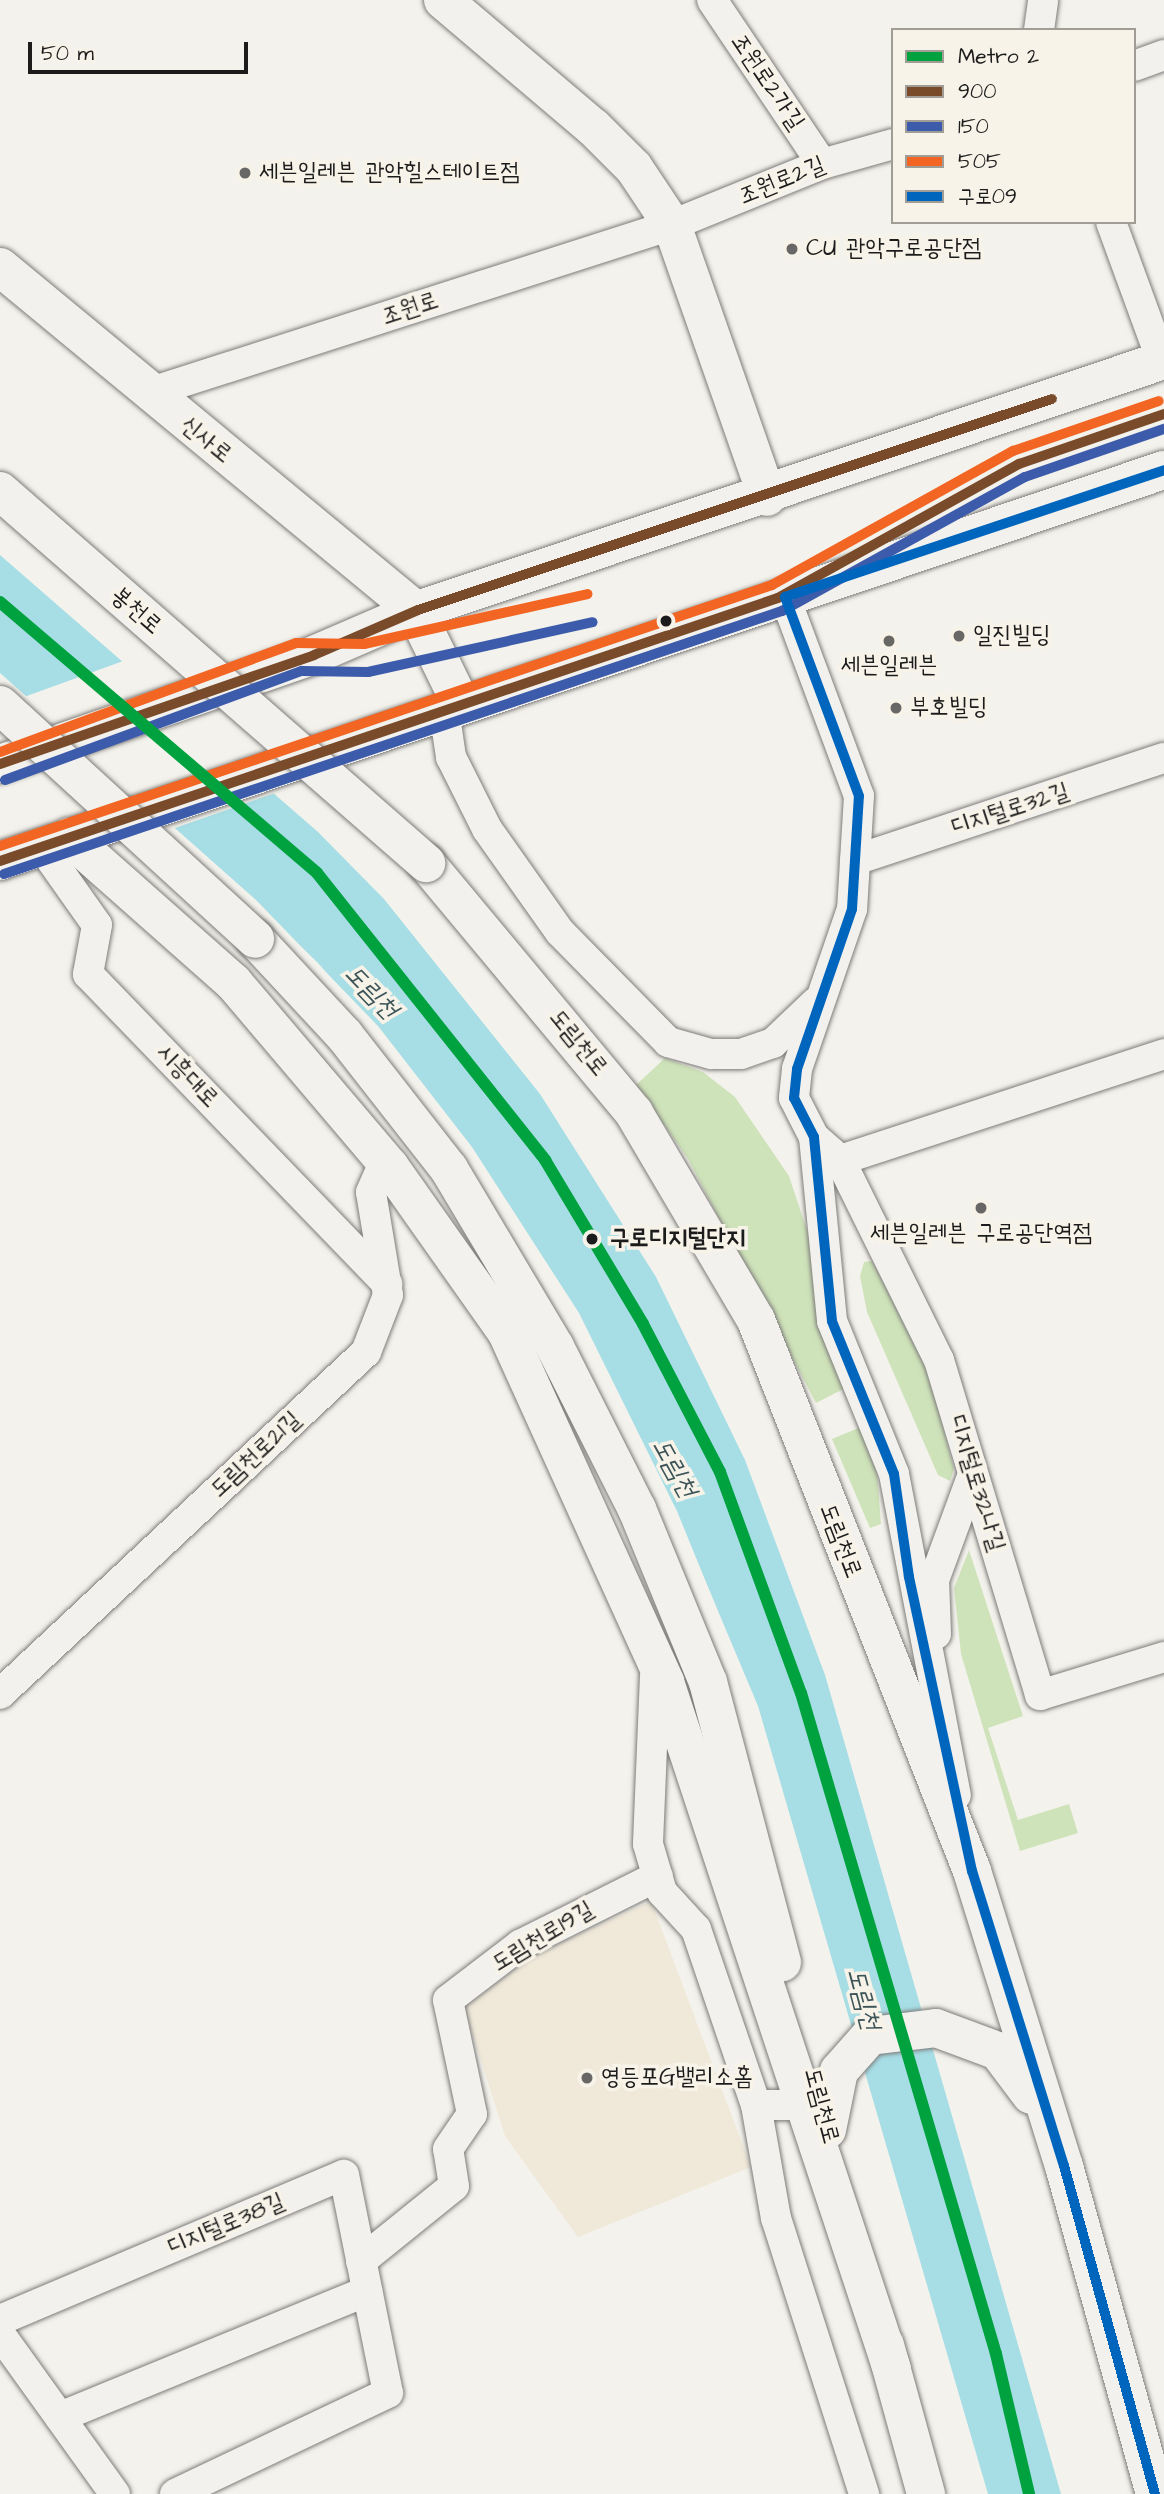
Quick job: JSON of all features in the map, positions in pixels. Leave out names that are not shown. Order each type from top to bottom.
[{"type":"main road","points":[[443,0],[593,127],[634,169],[672,225],[767,498]]},
{"type":"main road","name":"신사로","points":[[0,267],[148,393],[415,610]]},
{"type":"main road","points":[[14,759],[300,657],[415,610],[767,498],[1163,361]]},
{"type":"main road","points":[[0,861],[1164,470]]},
{"type":"main road","name":"봉천로","points":[[0,491],[273,730]]},
{"type":"main road","points":[[415,610],[453,707]]},
{"type":"main road","name":"도림천로","points":[[0,705],[237,920],[345,1036],[449,1169],[555,1347],[637,1509],[708,1682],[816,2118]]},
{"type":"main road","name":"도림천로","points":[[273,730],[426,863],[634,1113],[756,1320],[875,1632],[972,1871],[1155,2494]]},
{"type":"main road","points":[[66,839],[233,982],[385,1161],[507,1333],[654,1657],[816,2118],[892,2369],[926,2494]]},
{"type":"main road","points":[[816,2118],[839,2071],[870,2036],[936,2028],[998,2051],[1045,2113]]},
{"type":"street","name":"조원로2가길","points":[[712,0],[822,164]]},
{"type":"street","points":[[1039,28],[1043,0]]},
{"type":"street","points":[[1136,65],[1164,55]]},
{"type":"street","name":"조원로2길","points":[[672,225],[822,164],[891,145]]},
{"type":"street","points":[[1112,224],[1163,361]]},
{"type":"street","name":"조원로","points":[[148,393],[672,225]]},
{"type":"street","points":[[453,707],[451,757],[486,830],[560,932],[668,1042],[711,1054],[741,1054],[773,1043],[802,1020],[822,994],[852,909],[859,796],[785,597]]},
{"type":"street","name":"디지털로32길","points":[[855,860],[1164,758]]},
{"type":"street","name":"시흥대로","points":[[66,839],[97,925],[88,974],[387,1284]]},
{"type":"street","name":"디지털로32나길","points":[[822,994],[797,1069],[794,1098],[814,1136],[841,1160],[939,1360],[1040,1695],[1164,1657]]},
{"type":"street","points":[[841,1160],[1164,1054]]},
{"type":"street","points":[[814,1136],[832,1321],[894,1474],[972,1871]]},
{"type":"street","name":"도림천로21길","points":[[0,1694],[366,1352],[387,1284],[370,1192],[385,1161]]},
{"type":"street","points":[[940,1719],[934,1580],[973,1474]]},
{"type":"street","points":[[654,1657],[657,1742],[648,1844],[662,1892],[696,1929],[756,2105],[776,2218],[864,2494]]},
{"type":"street","name":"도림천로19길","points":[[361,2261],[454,2186],[449,2149],[472,2113],[448,2000],[520,1945],[657,1876]]},
{"type":"street","points":[[756,2105],[816,2118]]},
{"type":"street","name":"디지털로38길","points":[[0,2320],[344,2175],[388,2393],[175,2494]]},
{"type":"street","points":[[60,2417],[367,2291]]},
{"type":"street","points":[[0,2334],[115,2494]]},
{"type":"shaded area","name":"영등포G밸리소홈","points":[[651,1901],[751,2167],[578,2237],[505,2136],[464,2008],[531,1957]]},
{"type":"green space","points":[[665,1058],[703,1072],[735,1097],[789,1176],[857,1382],[816,1403],[688,1159],[636,1085]]},
{"type":"green space","points":[[872,1261],[927,1366],[954,1469],[950,1481],[938,1475],[867,1312],[860,1276],[864,1262]]},
{"type":"green space","points":[[873,1422],[881,1524],[870,1528],[832,1439]]},
{"type":"green space","points":[[969,1550],[1023,1716],[988,1728],[1018,1820],[1069,1804],[1078,1833],[1020,1851],[961,1654],[954,1588]]},
{"type":"water","name":"도림천","points":[[0,555],[318,832],[384,899],[540,1094],[656,1277],[745,1460],[825,1675],[1061,2494],[988,2494],[758,1706],[670,1497],[579,1313],[472,1147],[378,1026],[257,901],[0,673]]},
{"type":"pier","points":[[126,660],[278,792],[172,829],[252,900],[317,962],[374,1027],[255,903],[0,677],[24,697]]},
{"type":"pier","points":[[376,1029],[419,1081],[464,1143]]},
{"type":"pier","points":[[471,1152],[487,1174],[557,1286]]},
{"type":"pier","points":[[588,1340],[677,1511],[742,1671],[667,1499]]},
{"type":"metro line","name":"2","points":[[0,602],[317,873],[545,1160],[643,1324],[720,1472],[801,1693],[996,2354],[1029,2494]]},
{"type":"transit line","name":"900","points":[[0,764],[314,655],[418,610],[1052,399]]},
{"type":"transit line","name":"505","points":[[0,846],[772,585],[1013,451],[1159,401]]},
{"type":"transit line","name":"900","points":[[0,861],[778,598],[1019,464],[1164,414]]},
{"type":"transit line","name":"150","points":[[4,874],[782,611],[1025,477],[1164,429]]},
{"type":"transit line","name":"구로09","points":[[1155,2494],[1064,2166],[972,1871],[909,1577],[894,1474],[832,1321],[814,1137],[794,1098],[797,1069],[852,909],[859,796],[785,597],[1164,470]]},
{"type":"transit line","name":"505","points":[[0,752],[296,643],[364,644],[587,594]]},
{"type":"transit line","name":"150","points":[[5,780],[302,671],[368,672],[593,622]]},
{"type":"place","name":"세븐일레븐 관악힐스테이트점","points":[[245,173]]},
{"type":"place","name":"CU 관악구로공단점","points":[[792,249]]},
{"type":"place","name":"일진빌딩","points":[[959,636]]},
{"type":"place","name":"세븐일레븐","points":[[889,641]]},
{"type":"place","name":"부호빌딩","points":[[896,708]]},
{"type":"place","name":"세븐일레븐 구로공단역점","points":[[981,1208]]},
{"type":"place","name":"구로디지털단지","points":[[592,1239]]},
{"type":"place","name":"영등포G밸리소홈","points":[[587,2078]]}]
